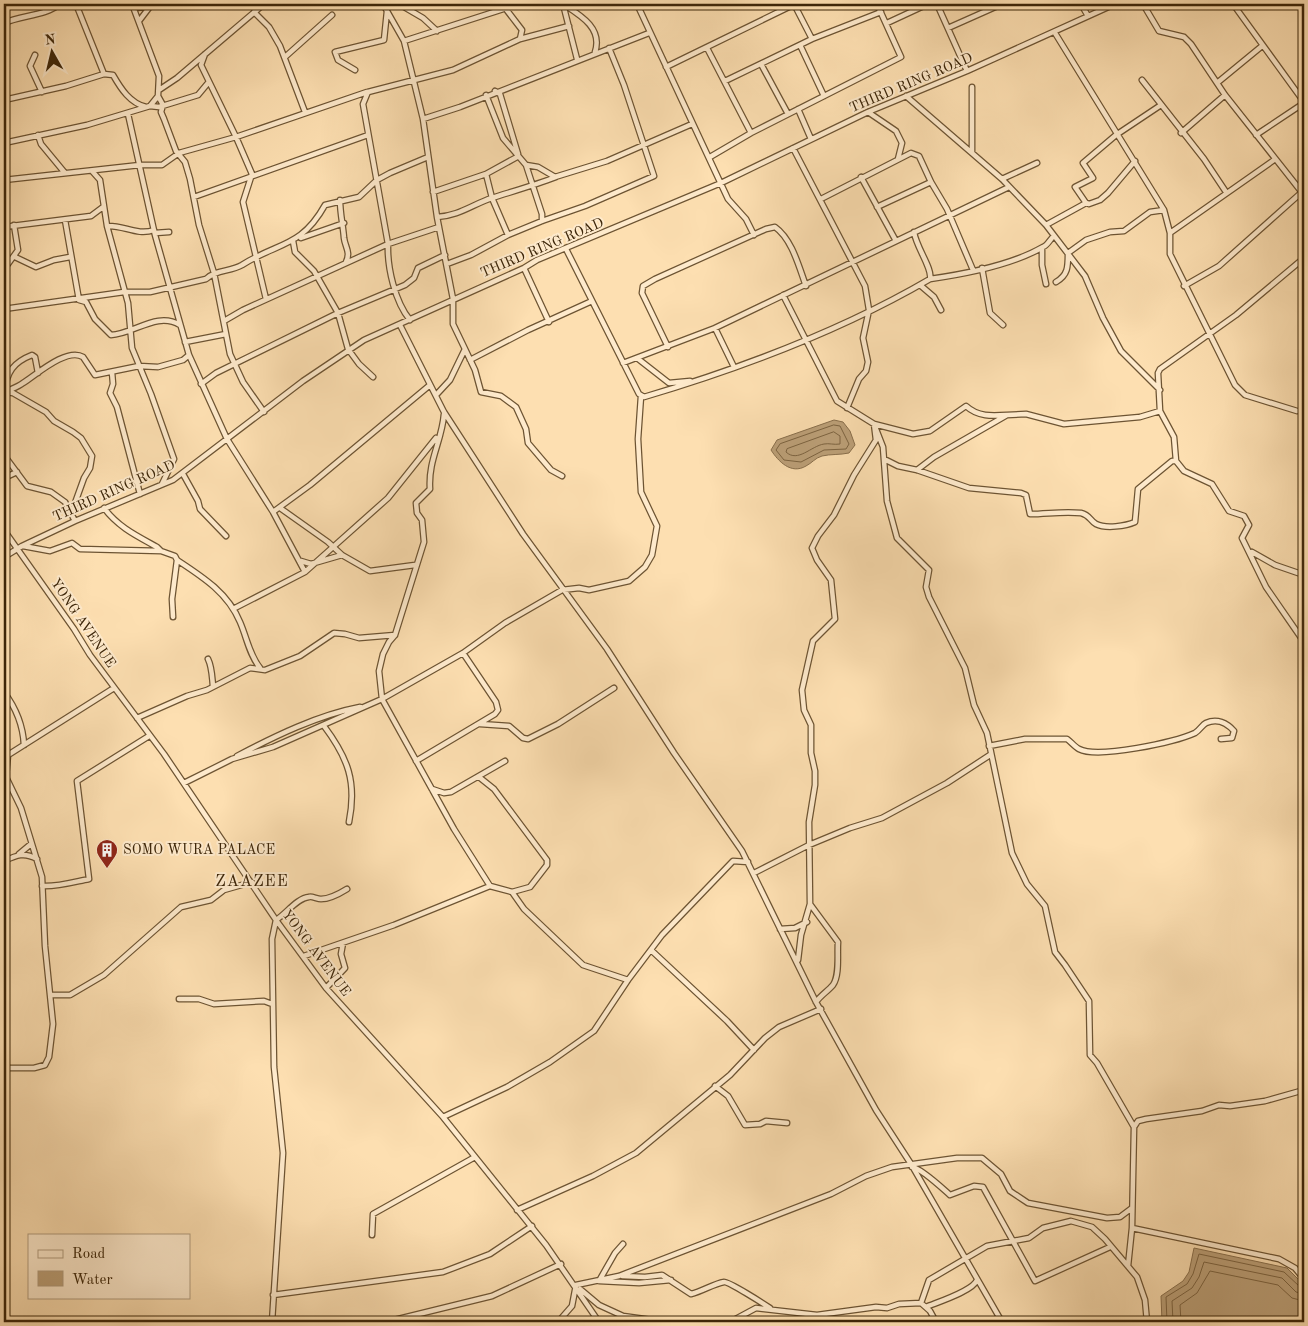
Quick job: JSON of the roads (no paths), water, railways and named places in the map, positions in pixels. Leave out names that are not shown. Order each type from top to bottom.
[{"type":"street","points":[[4,22],[15,17],[48,11],[60,4]]},
{"type":"street","points":[[76,4],[104,74]]},
{"type":"street","points":[[159,90],[194,64],[264,4]]},
{"type":"street","points":[[383,4],[404,41],[423,119],[437,217],[453,298],[453,324],[475,370],[482,392],[501,396],[516,407],[526,429],[528,443],[551,470],[562,476]]},
{"type":"street","points":[[399,4],[423,18],[437,31]]},
{"type":"street","points":[[404,41],[437,31],[503,6],[519,4]]},
{"type":"street","points":[[563,4],[578,59]]},
{"type":"street","points":[[563,4],[593,27],[596,43],[595,52]]},
{"type":"street","points":[[637,4],[728,199],[746,219],[754,236]]},
{"type":"street","points":[[666,67],[794,4],[812,39]]},
{"type":"street","points":[[710,157],[751,133],[902,57],[877,4]]},
{"type":"street","points":[[887,23],[928,4]]},
{"type":"street","points":[[937,4],[967,72]]},
{"type":"street","points":[[948,28],[1002,4]]},
{"type":"street","points":[[1081,4],[1088,16]]},
{"type":"street","name":"THIRD RING ROAD","points":[[4,557],[19,547],[182,474],[303,381],[348,349],[453,298],[721,183],[868,112],[967,72],[1115,4]]},
{"type":"street","points":[[1143,4],[1160,31],[1184,37],[1191,44],[1225,95],[1274,160],[1302,191],[1219,266],[1184,286]]},
{"type":"street","points":[[1244,4],[1234,6],[1304,102],[1256,135]]},
{"type":"street","points":[[4,143],[128,114],[149,106],[158,96],[159,76],[133,6],[151,5]]},
{"type":"street","points":[[139,21],[151,5]]},
{"type":"street","points":[[503,6],[522,30],[520,39]]},
{"type":"street","points":[[355,70],[338,60],[334,52],[384,40],[388,10]]},
{"type":"street","points":[[254,12],[269,27],[286,57],[305,112]]},
{"type":"street","points":[[725,81],[812,39],[881,12]]},
{"type":"street","points":[[286,57],[332,14]]},
{"type":"street","points":[[4,180],[140,165],[162,165],[179,153],[236,137],[368,92],[453,70],[520,39],[569,26]]},
{"type":"street","points":[[423,119],[460,107],[495,91],[649,33]]},
{"type":"street","points":[[1054,33],[1164,210],[1170,233],[1170,254],[1184,286],[1235,385],[1245,395],[1297,411]]},
{"type":"street","points":[[800,45],[824,96]]},
{"type":"street","points":[[1217,82],[1262,46]]},
{"type":"street","points":[[447,264],[471,255],[508,235],[652,179],[654,173],[609,48]]},
{"type":"street","points":[[707,48],[751,133]]},
{"type":"street","points":[[205,54],[201,65],[208,83],[236,137],[252,174],[243,202],[266,299]]},
{"type":"street","points":[[35,55],[30,66],[42,92]]},
{"type":"street","points":[[194,64],[201,65]]},
{"type":"street","points":[[761,64],[788,114]]},
{"type":"street","points":[[4,100],[42,92],[104,74],[113,75],[123,92],[138,105],[162,105],[198,95],[208,83]]},
{"type":"street","points":[[1142,80],[1204,159],[1226,192]]},
{"type":"street","points":[[972,88],[972,152]]},
{"type":"street","points":[[495,91],[500,94],[504,103],[518,154]]},
{"type":"street","points":[[368,92],[364,104],[388,244],[388,254],[403,312],[410,320]]},
{"type":"street","points":[[486,95],[503,138],[526,165],[542,214],[542,221]]},
{"type":"street","points":[[1182,132],[1225,95]]},
{"type":"street","points":[[158,96],[162,105],[161,112],[176,151],[185,162],[214,273],[230,354],[243,382],[264,412]]},
{"type":"street","points":[[906,96],[1002,179],[1046,225],[1085,276],[1103,318],[1121,352],[1160,390]]},
{"type":"street","points":[[1086,203],[1075,187],[1093,178],[1083,163],[1116,135],[1162,105]]},
{"type":"street","points":[[798,109],[811,139]]},
{"type":"street","points":[[868,112],[896,131],[902,144],[898,159]]},
{"type":"street","points":[[128,114],[154,232],[189,356],[227,439],[273,512],[301,561],[305,572]]},
{"type":"street","points":[[437,217],[457,214],[492,198],[514,193],[532,185],[607,161],[692,124]]},
{"type":"street","points":[[38,135],[41,144],[65,173]]},
{"type":"street","points":[[194,197],[368,135]]},
{"type":"street","points":[[793,148],[854,261],[865,286],[869,310],[863,338],[868,362],[866,371],[859,379],[847,408]]},
{"type":"street","points":[[821,199],[911,153],[919,156],[950,215],[973,270]]},
{"type":"street","points":[[433,192],[486,174],[518,154]]},
{"type":"street","points":[[373,377],[359,364],[348,349],[338,313],[314,271],[295,252],[295,240],[313,224],[325,205],[359,197],[377,180],[428,156]]},
{"type":"street","points":[[1170,233],[1274,160]]},
{"type":"street","points":[[1046,225],[1086,203],[1089,204],[1100,200],[1135,161]]},
{"type":"street","points":[[1002,179],[1037,163]]},
{"type":"street","points":[[526,165],[538,166],[554,176],[559,176]]},
{"type":"street","points":[[100,180],[107,169]]},
{"type":"street","points":[[92,171],[100,180],[107,226],[124,292],[132,348],[151,394],[174,460],[162,484]]},
{"type":"street","points":[[486,174],[492,198],[508,235]]},
{"type":"street","points":[[861,177],[896,241]]},
{"type":"street","points":[[878,207],[931,182]]},
{"type":"street","points":[[623,363],[715,328],[1009,187]]},
{"type":"street","points":[[340,200],[344,223],[344,240],[349,252],[346,263]]},
{"type":"street","points":[[4,227],[91,216],[103,206]]},
{"type":"street","points":[[1068,253],[1086,240],[1110,232],[1124,231],[1135,220],[1150,212],[1164,210]]},
{"type":"street","points":[[542,214],[550,218]]},
{"type":"street","points":[[65,220],[79,300]]},
{"type":"street","points":[[4,309],[79,300],[124,292],[138,293],[170,288],[206,279],[214,273],[242,265],[256,256],[295,240],[344,223]]},
{"type":"street","points":[[4,266],[15,257],[18,250],[14,225]]},
{"type":"street","points":[[107,226],[118,226],[132,232],[169,232]]},
{"type":"street","points":[[224,321],[266,299],[388,244],[439,227]]},
{"type":"street","points":[[668,346],[642,293],[644,286],[654,279],[775,227],[779,230],[792,251],[806,286]]},
{"type":"street","points":[[914,232],[916,244],[931,272],[930,279]]},
{"type":"street","points":[[641,396],[698,381],[804,340],[930,279],[982,268],[1042,248],[1054,236]]},
{"type":"street","points":[[1042,248],[1042,265],[1046,284]]},
{"type":"street","points":[[232,759],[273,747],[382,699],[463,653],[505,622],[562,590],[579,588],[589,590],[629,580],[641,571],[652,555],[657,526],[641,492],[638,439],[641,396],[566,249]]},
{"type":"street","points":[[1056,282],[1064,278],[1068,268],[1068,253]]},
{"type":"street","points":[[201,384],[216,373],[338,313],[405,285],[414,278],[418,268],[445,255]]},
{"type":"street","points":[[15,257],[36,267],[54,260],[70,257]]},
{"type":"street","points":[[1304,258],[1236,316],[1209,333],[1160,369],[1158,373],[1160,411],[1174,436],[1176,461],[1184,471],[1212,484],[1229,511],[1244,516],[1249,525],[1242,538],[1266,587],[1304,642]]},
{"type":"street","points":[[524,268],[549,322]]},
{"type":"street","points":[[982,268],[990,313],[1002,325]]},
{"type":"street","points":[[920,285],[934,297],[942,310]]},
{"type":"street","points":[[783,295],[804,340],[837,401],[874,424],[913,434],[930,430],[966,406],[972,412],[986,416],[1026,414],[1071,423],[1106,418],[1140,417],[1160,411]]},
{"type":"street","points":[[79,300],[86,302],[95,318],[112,335],[124,335],[144,324],[168,320],[180,325]]},
{"type":"street","points":[[470,360],[528,330],[592,301]]},
{"type":"street","points":[[400,325],[430,385],[437,394],[444,412],[562,590],[606,649],[748,862],[816,1002],[876,1110],[912,1165],[1002,1322]]},
{"type":"street","points":[[715,328],[734,366]]},
{"type":"street","points":[[185,342],[226,334]]},
{"type":"street","points":[[437,394],[450,380],[465,349]]},
{"type":"street","points":[[4,392],[6,382],[17,361],[32,355],[35,357],[38,372]]},
{"type":"street","points":[[4,392],[23,384],[38,372],[57,361],[77,355],[83,357],[93,375],[139,366],[158,367],[183,360],[189,356]]},
{"type":"street","points":[[637,358],[670,383],[698,381]]},
{"type":"street","points":[[112,372],[113,384],[110,393],[140,494]]},
{"type":"street","points":[[273,512],[430,385]]},
{"type":"street","points":[[4,392],[14,393],[46,412],[54,420],[81,438],[92,456],[90,468],[84,478],[71,514]]},
{"type":"street","points":[[234,609],[305,572],[388,498],[438,436],[443,428],[444,412]]},
{"type":"street","points":[[917,470],[934,457],[1007,415]]},
{"type":"street","points":[[874,424],[883,447],[887,502],[897,538],[929,570],[926,587],[929,597],[965,668],[974,705],[987,733],[990,755],[1014,858],[1027,884],[1045,906],[1052,948],[1089,1001],[1090,1055],[1097,1063],[1134,1128]]},
{"type":"street","points":[[798,962],[801,935],[807,922],[810,904],[809,822],[815,785],[815,771],[811,753],[811,726],[804,710],[802,690],[814,641],[835,619],[831,580],[817,560],[812,548],[818,536],[834,516],[854,475],[876,440],[874,424]]},
{"type":"street","points":[[438,436],[429,471],[430,489],[416,503],[424,532],[395,635],[388,642],[379,671],[382,699],[431,788],[490,886]]},
{"type":"street","points":[[4,455],[27,486],[43,489],[58,496],[65,502],[75,521]]},
{"type":"street","points":[[884,459],[898,466],[917,470],[969,488],[1014,490],[1026,495],[1027,511],[1030,514],[1060,511],[1084,514],[1098,526],[1128,525],[1135,522],[1138,489],[1172,461],[1176,461]]},
{"type":"street","points":[[4,478],[17,472]]},
{"type":"street","points":[[182,474],[200,509],[226,536]]},
{"type":"street","points":[[104,508],[113,521],[157,547],[161,552]]},
{"type":"street","points":[[280,508],[334,547],[342,555],[370,571],[399,566],[415,566]]},
{"type":"street","name":"YONG AVENUE","points":[[4,530],[19,547],[114,688],[184,783],[276,920],[326,988],[443,1117],[561,1264],[599,1322]]},
{"type":"street","points":[[19,547],[50,551],[72,543],[80,549],[171,553],[177,560],[216,588],[234,609],[253,659],[260,669]]},
{"type":"street","points":[[1250,552],[1275,565],[1304,575]]},
{"type":"street","points":[[301,561],[314,563],[342,555]]},
{"type":"street","points":[[173,617],[172,599],[177,560]]},
{"type":"street","points":[[137,718],[250,668],[265,670],[300,656],[334,633],[359,638],[395,635]]},
{"type":"street","points":[[416,761],[495,714],[498,707],[463,653]]},
{"type":"street","points":[[208,659],[211,665],[210,671],[213,686]]},
{"type":"street","points":[[4,1068],[34,1068],[46,1065],[53,1033],[52,995],[45,946],[42,886],[37,859],[21,808],[5,776],[6,756],[114,688]]},
{"type":"street","points":[[479,724],[513,728],[519,735],[528,739],[558,724],[614,688]]},
{"type":"street","points":[[4,692],[17,712],[23,731],[24,745]]},
{"type":"street","points":[[184,783],[299,726],[344,710],[367,706]]},
{"type":"street","points":[[989,746],[1025,739],[1067,739],[1078,749],[1095,752],[1134,748],[1194,733],[1205,723],[1218,722],[1228,724],[1234,730],[1232,738],[1221,740]]},
{"type":"street","points":[[324,726],[341,749],[349,770],[352,804],[349,822]]},
{"type":"street","points":[[42,886],[56,887],[89,878],[77,781],[149,736]]},
{"type":"street","points":[[754,873],[809,845],[850,828],[882,818],[948,784],[990,755]]},
{"type":"street","points":[[431,788],[444,793],[451,792],[505,762]]},
{"type":"street","points":[[304,956],[343,943],[490,886],[512,892],[530,887],[548,865],[547,860],[494,789],[479,777]]},
{"type":"street","points":[[4,861],[19,854],[31,844]]},
{"type":"street","points":[[19,854],[27,854],[37,859]]},
{"type":"street","points":[[443,1117],[507,1087],[550,1062],[594,1031],[628,980],[662,935],[733,861],[748,862]]},
{"type":"street","points":[[52,995],[70,994],[104,975],[181,907],[210,900],[224,890],[252,882]]},
{"type":"street","points":[[272,1322],[283,1153],[274,1067],[272,939],[276,920],[302,900],[309,897],[321,899],[338,895],[347,889]]},
{"type":"street","points":[[512,892],[524,909],[576,959],[602,973],[628,980]]},
{"type":"street","points":[[810,904],[838,942],[836,980],[832,987],[823,993],[816,1002]]},
{"type":"street","points":[[780,929],[795,928],[807,922]]},
{"type":"street","points":[[326,988],[346,968],[341,954],[343,943]]},
{"type":"street","points":[[651,950],[754,1050]]},
{"type":"street","points":[[264,1001],[272,992]]},
{"type":"street","points":[[179,999],[199,999],[214,1004],[264,1001],[272,1004]]},
{"type":"street","points":[[517,1210],[593,1176],[636,1152],[742,1064],[754,1050],[780,1027],[821,1010]]},
{"type":"street","points":[[715,1086],[728,1096],[745,1125],[760,1124],[766,1121],[787,1123]]},
{"type":"street","points":[[1128,1266],[1132,1228],[1134,1128],[1138,1121],[1202,1111],[1219,1105],[1230,1106],[1265,1101],[1304,1090]]},
{"type":"street","points":[[372,1235],[372,1214],[475,1157]]},
{"type":"street","points":[[576,1285],[619,1276],[831,1194],[866,1176],[912,1165],[957,1158],[982,1158],[1001,1174],[1010,1191],[1028,1203],[1107,1218],[1120,1216],[1132,1208]]},
{"type":"street","points":[[912,1165],[919,1167],[934,1184],[950,1195],[974,1186],[983,1187],[1035,1280],[1110,1247]]},
{"type":"street","points":[[921,1303],[929,1280],[965,1258],[987,1246],[1029,1238],[1043,1228],[1071,1221],[1092,1227],[1105,1239],[1137,1277],[1145,1300],[1147,1322]]},
{"type":"street","points":[[273,1295],[443,1272],[490,1254],[532,1226]]},
{"type":"street","points":[[1132,1228],[1279,1259],[1295,1268],[1304,1279]]},
{"type":"street","points":[[599,1281],[615,1253],[624,1244]]},
{"type":"street","points":[[386,1322],[492,1296],[561,1264]]},
{"type":"street","points":[[619,1276],[645,1278],[662,1274],[691,1294],[726,1281],[732,1283],[737,1290],[750,1294],[774,1311]]},
{"type":"street","points":[[599,1281],[639,1283],[671,1280]]},
{"type":"street","points":[[926,1307],[955,1294],[968,1291],[977,1280]]},
{"type":"street","points":[[558,1322],[572,1306],[576,1285]]},
{"type":"street","points":[[576,1285],[599,1305],[624,1316],[666,1322]]},
{"type":"street","points":[[730,1322],[756,1308],[817,1315],[876,1307],[887,1308],[899,1304],[921,1303],[936,1322]]},
{"type":"water","points":[[834,420],[843,422],[850,431],[855,445],[849,453],[822,456],[806,466],[795,469],[786,466],[771,450],[777,440]]},
{"type":"water","points":[[1194,1248],[1287,1268],[1304,1285],[1304,1322],[1162,1322],[1161,1296],[1183,1281],[1189,1272]]},
{"type":"place","name":"SOMO WURA PALACE","points":[[107,869]]},
{"type":"district","name":"ZAAZEE","points":[[252,882]]}]
